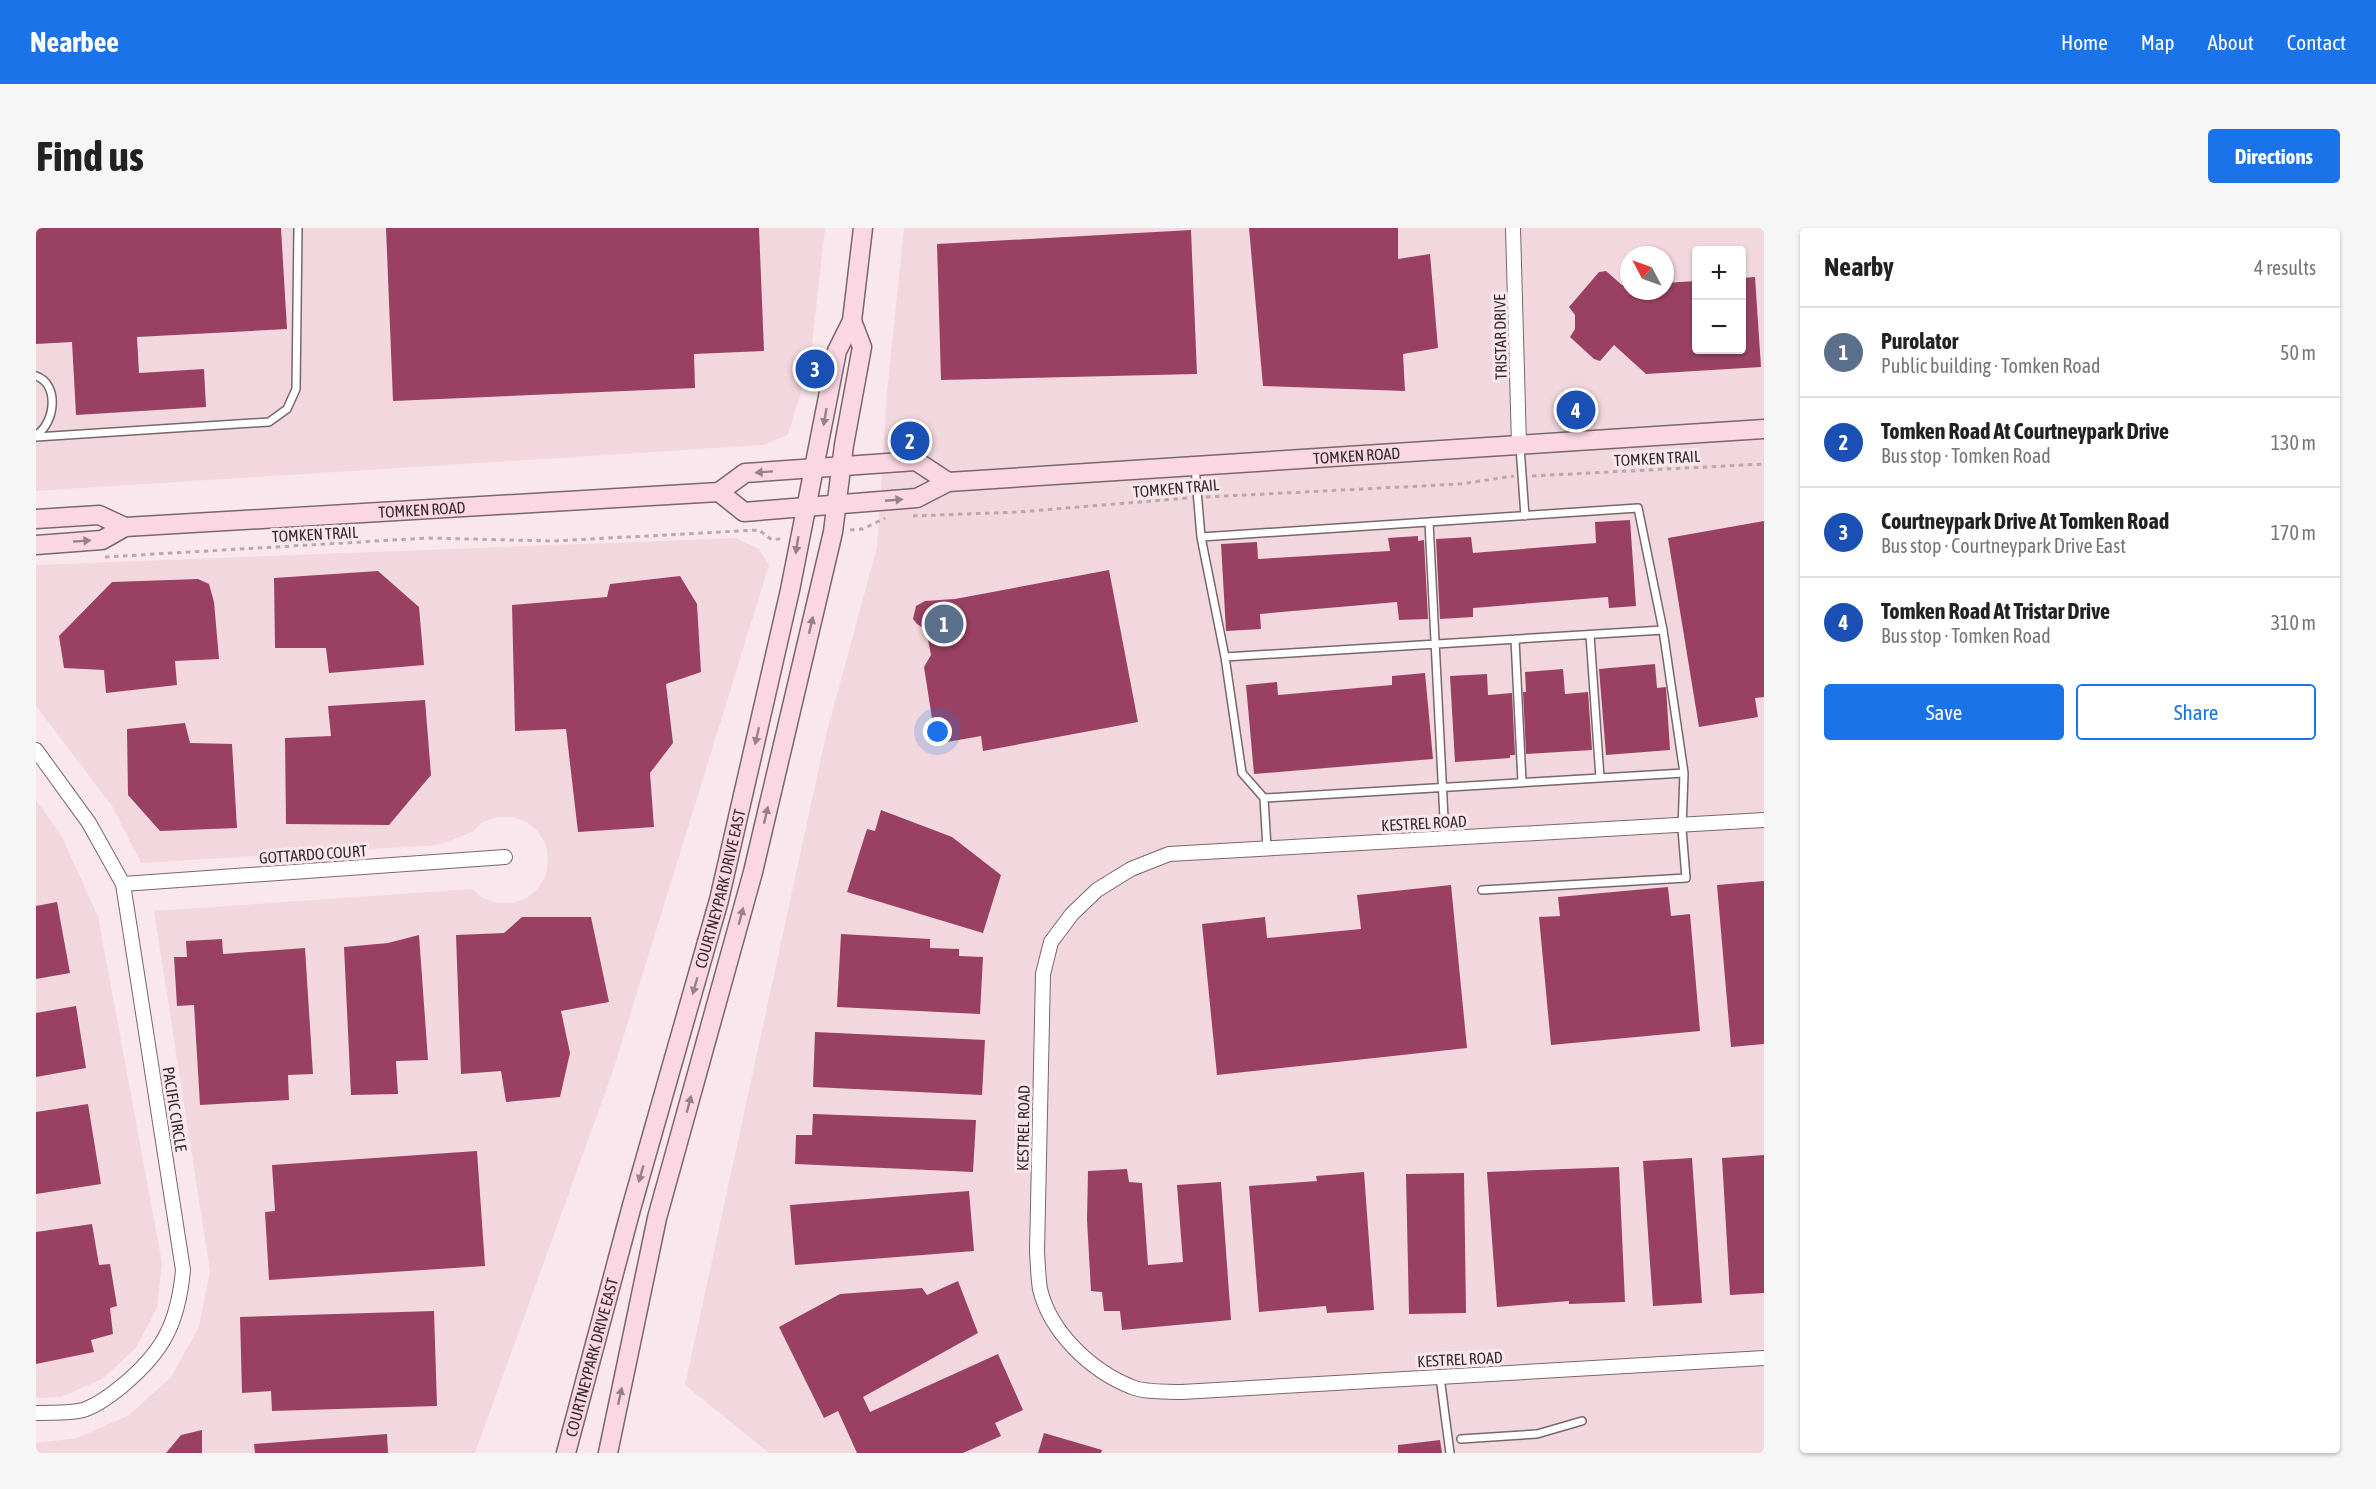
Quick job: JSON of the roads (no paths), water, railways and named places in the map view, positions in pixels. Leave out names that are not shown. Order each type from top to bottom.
[{"type":"main road","name":"COURTNEYPARK DRIVE EAST","points":[[566,1453],[631,1209],[719,900],[790,590],[837,351],[852,321],[863,228]]},
{"type":"main road","name":"COURTNEYPARK DRIVE EAST","points":[[608,1453],[657,1218],[753,872],[833,532],[841,466],[862,347],[852,321]]},
{"type":"main road","name":"TOMKEN ROAD","points":[[36,545],[102,540],[125,527],[718,492],[744,512],[917,498],[948,482],[1764,429]]},
{"type":"main road","points":[[718,492],[745,473],[916,461],[948,482]]},
{"type":"main road","name":"TOMKEN ROAD","points":[[36,519],[99,515],[125,527]]},
{"type":"street","name":"TRISTAR DRIVE","points":[[1512,228],[1519,445]]},
{"type":"street","name":"PACIFIC CIRCLE","points":[[36,750],[89,823],[123,884],[183,1270],[180,1302],[169,1331],[149,1363],[114,1393],[82,1411],[36,1413]]},
{"type":"street","name":"KESTREL ROAD","points":[[1764,820],[1169,854],[1131,869],[1097,891],[1072,914],[1051,942],[1043,974],[1037,1252],[1040,1289],[1052,1321],[1073,1346],[1100,1370],[1133,1388],[1182,1392],[1764,1358]]},
{"type":"street","name":"GOTTARDO COURT","points":[[123,884],[505,857]]},
{"type":"lane","points":[[36,436],[269,422],[287,409],[296,389],[298,228]]},
{"type":"lane","points":[[36,376],[47,382],[51,389],[51,418],[48,425],[36,436]]},
{"type":"lane","points":[[1519,445],[1526,516]]},
{"type":"lane","points":[[1195,465],[1201,537],[1225,657],[1242,773],[1264,798],[1267,848]]},
{"type":"lane","points":[[1201,537],[1638,508],[1663,630],[1684,772],[1683,825],[1686,878],[1482,890]]},
{"type":"lane","points":[[1430,522],[1445,838]]},
{"type":"lane","points":[[1225,657],[1663,630]]},
{"type":"lane","points":[[1590,635],[1600,778]]},
{"type":"lane","points":[[1515,639],[1522,782]]},
{"type":"lane","points":[[1264,798],[1684,772]]},
{"type":"lane","points":[[1440,1377],[1450,1453]]},
{"type":"lane","points":[[1461,1440],[1537,1434],[1582,1421]]},
{"type":"place","name":"Courtneypark Drive At Tomken Road","points":[[815,369]]},
{"type":"place","name":"Tomken Road At Tristar Drive","points":[[1576,410]]},
{"type":"place","name":"Tomken Road At Courtneypark Drive","points":[[910,441]]},
{"type":"place","name":"Purolator","points":[[944,624]]}]
